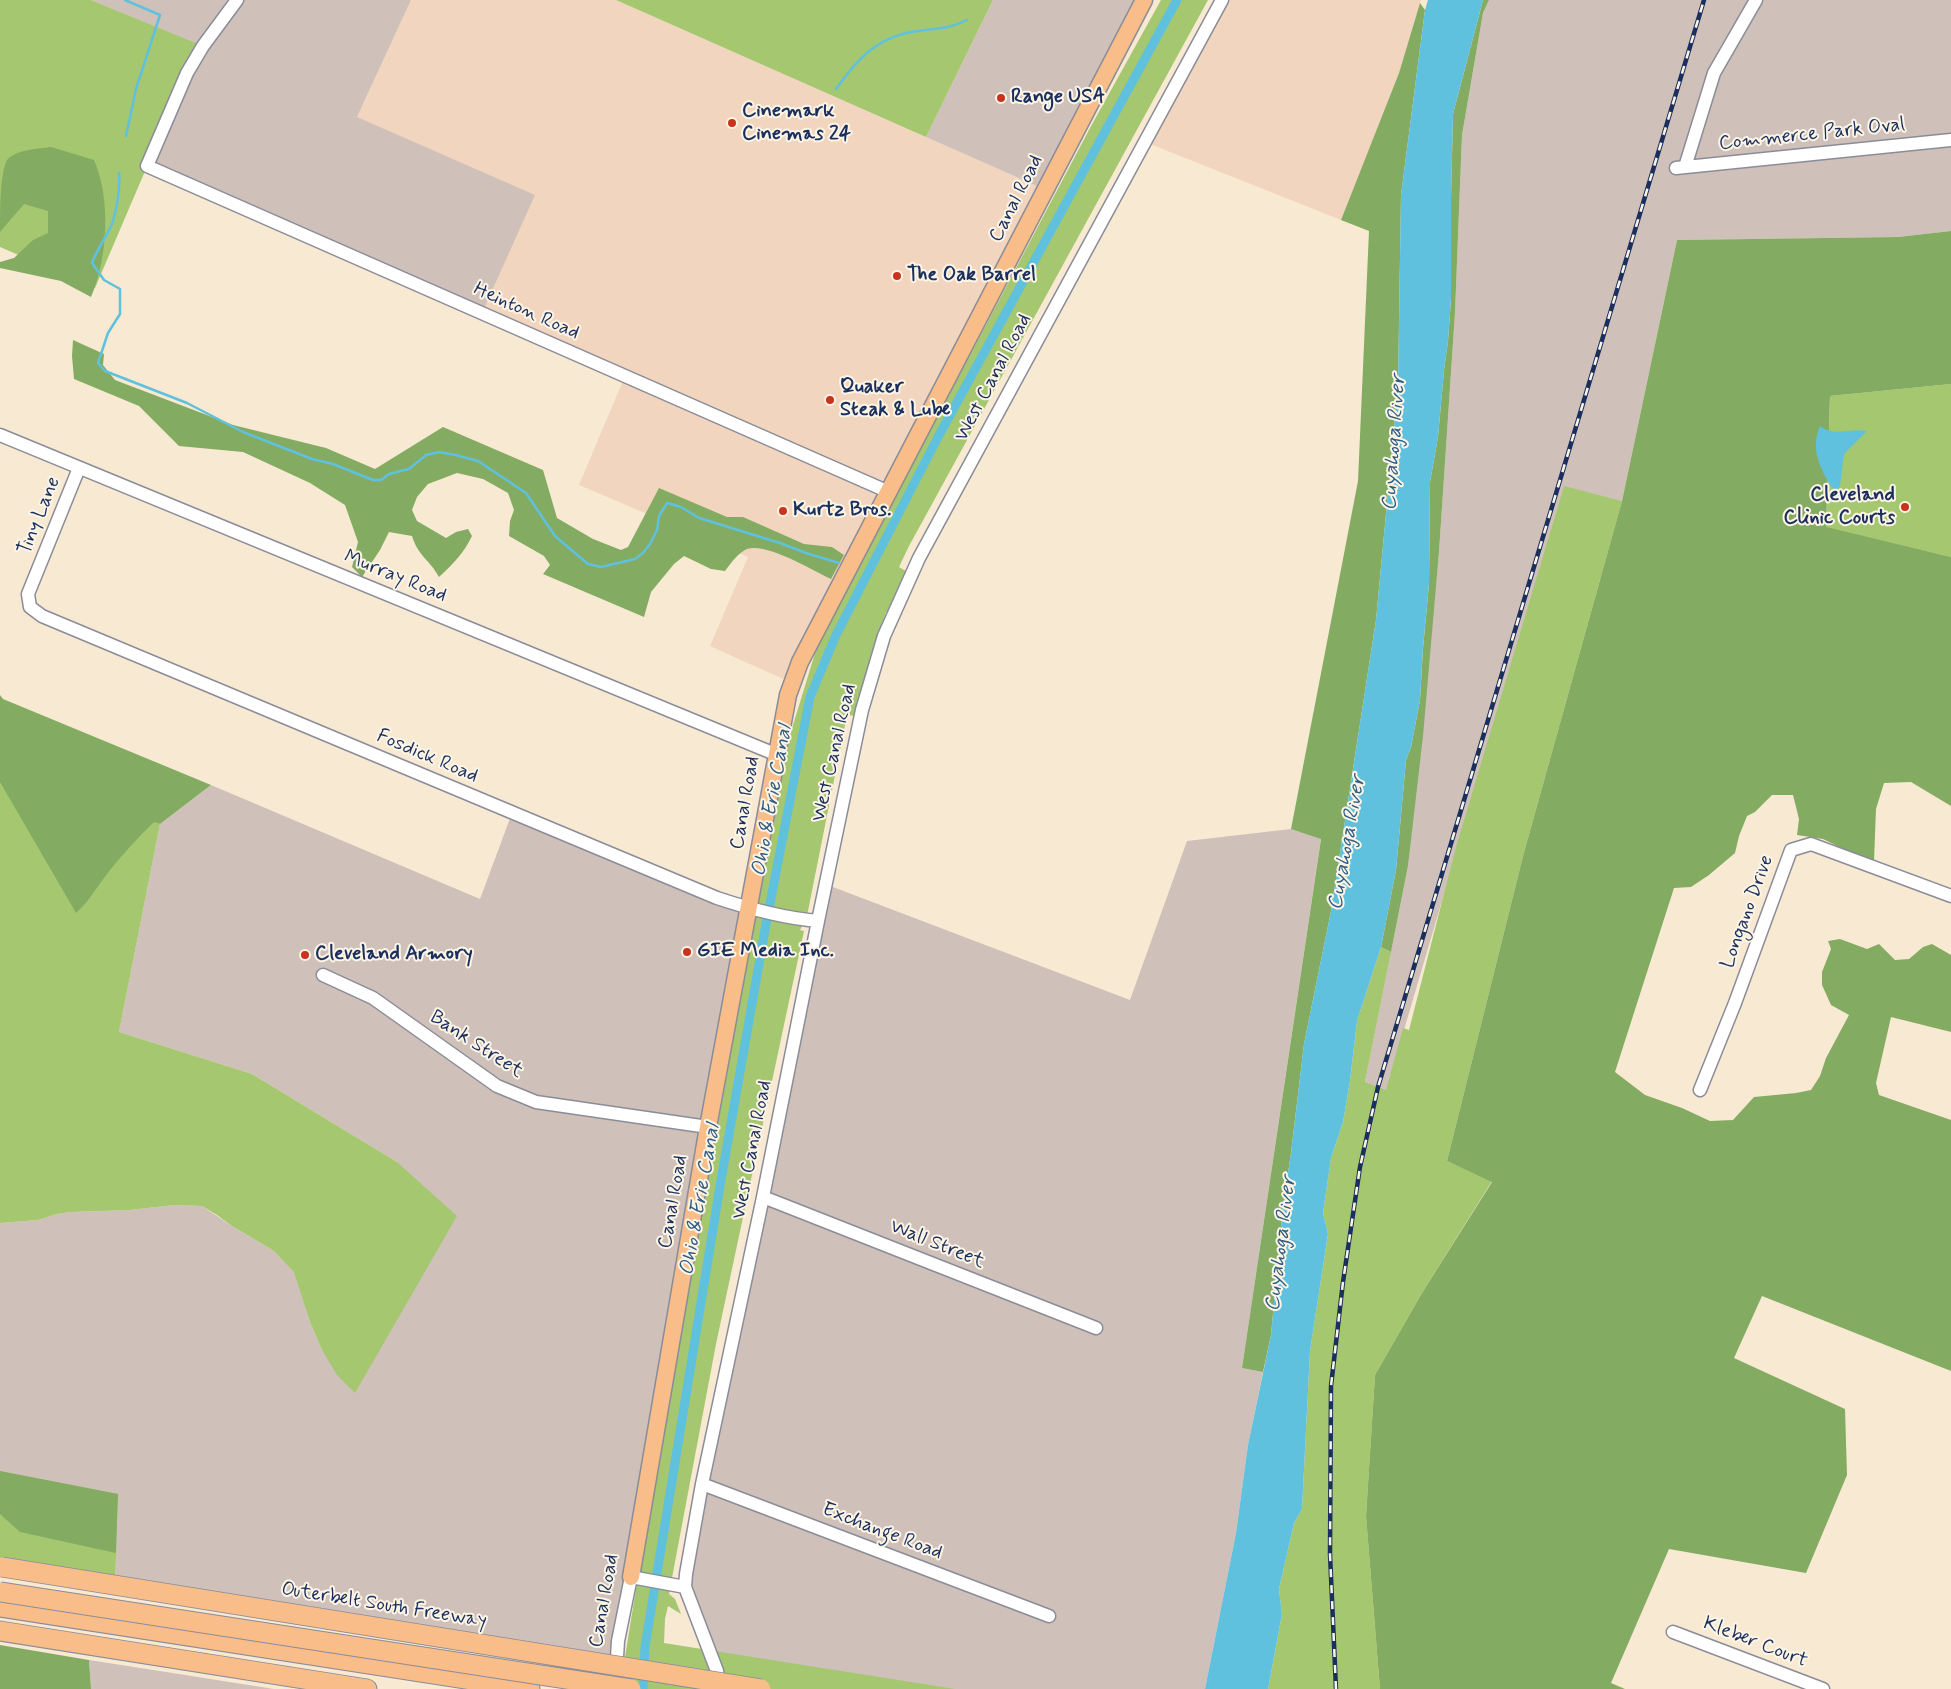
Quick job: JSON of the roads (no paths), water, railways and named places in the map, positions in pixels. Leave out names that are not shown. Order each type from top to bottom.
[{"type":"highway","name":"Outerbelt South Freeway","points":[[1,1567],[761,1689]]},
{"type":"highway","points":[[0,1592],[630,1689]]},
{"type":"highway","points":[[0,1607],[530,1689]]},
{"type":"highway","points":[[0,1631],[367,1689]]},
{"type":"main road","name":"Canal Road","points":[[631,1577],[708,1127],[755,910],[776,754],[788,696],[800,662],[1144,0]]},
{"type":"street","name":"Heinton Road","points":[[237,0],[203,46],[187,73],[147,166],[889,492]]},
{"type":"street","name":"West Canal Road","points":[[720,1689],[717,1671],[685,1586],[687,1564],[818,920],[865,697],[877,656],[896,606],[932,533],[1222,0]]},
{"type":"street","name":"Commerce Park Oval","points":[[1756,0],[1714,73],[1681,167],[1951,140]]},
{"type":"street","name":"Murray Road","points":[[0,435],[776,754]]},
{"type":"street","name":"Tiny Lane","points":[[30,607],[28,594],[79,468]]},
{"type":"street","name":"Fosdick Road","points":[[30,607],[42,616],[717,898],[755,910],[787,917],[818,920]]},
{"type":"street","name":"Longano Drive","points":[[1700,1090],[1735,1003],[1790,850],[1812,844],[1951,896]]},
{"type":"street","name":"Bank Street","points":[[324,975],[373,998],[497,1086],[536,1102],[708,1127]]},
{"type":"street","name":"Wall Street","points":[[763,1197],[1096,1328]]},
{"type":"street","name":"Exchange Road","points":[[702,1484],[1048,1616]]},
{"type":"street","points":[[631,1577],[685,1586]]},
{"type":"street","name":"Canal Road","points":[[615,1689],[618,1641],[631,1577]]},
{"type":"street","name":"Kleber Court","points":[[1673,1632],[1823,1689]]},
{"type":"water","name":"Cuyahoga River","points":[[1428,0],[1483,0],[1453,114],[1451,298],[1438,437],[1430,482],[1429,584],[1420,700],[1411,747],[1406,760],[1396,870],[1381,947],[1357,1021],[1343,1122],[1331,1158],[1323,1213],[1328,1234],[1310,1351],[1302,1509],[1294,1523],[1279,1589],[1282,1614],[1268,1689],[1205,1689],[1236,1533],[1248,1445],[1271,1335],[1283,1206],[1304,1044],[1331,911],[1376,620],[1398,386],[1401,195],[1425,10]]},
{"type":"water","points":[[1820,426],[1836,432],[1867,431],[1844,454],[1840,486],[1837,490],[1831,487],[1818,458],[1816,442]]},
{"type":"waterway","points":[[125,0],[160,15],[136,89],[126,136]]},
{"type":"waterway","name":"Ohio & Erie Canal","points":[[643,1689],[645,1647],[720,1186],[766,924],[810,697],[836,635],[938,437],[1177,0]]},
{"type":"waterway","points":[[836,89],[861,58],[880,43],[904,34],[949,27],[967,20]]},
{"type":"waterway","points":[[119,173],[118,197],[113,221],[92,263],[104,280],[120,289],[120,314],[108,333],[98,363],[105,371],[187,403],[243,432],[373,480],[381,480],[389,474],[409,469],[426,455],[439,452],[478,461],[526,493],[555,536],[588,564],[601,567],[635,559],[643,553],[657,530],[659,516],[667,503],[681,507],[699,518],[839,563]]},
{"type":"railway","points":[[1336,1689],[1330,1554],[1331,1386],[1343,1282],[1360,1167],[1378,1087],[1704,0]]},
{"type":"place","name":"Range USA","points":[[1001,98]]},
{"type":"place","name":"Cinemark Cinemas 24","points":[[732,123]]},
{"type":"place","name":"The Oak Barrel","points":[[897,276]]},
{"type":"place","name":"Quaker Steak & Lube","points":[[830,400]]},
{"type":"place","name":"Cleveland Clinic Courts","points":[[1905,507]]},
{"type":"place","name":"Kurtz Bros.","points":[[783,511]]},
{"type":"place","name":"GIE Media Inc.","points":[[687,952]]},
{"type":"place","name":"Cleveland Armory","points":[[305,955]]}]
